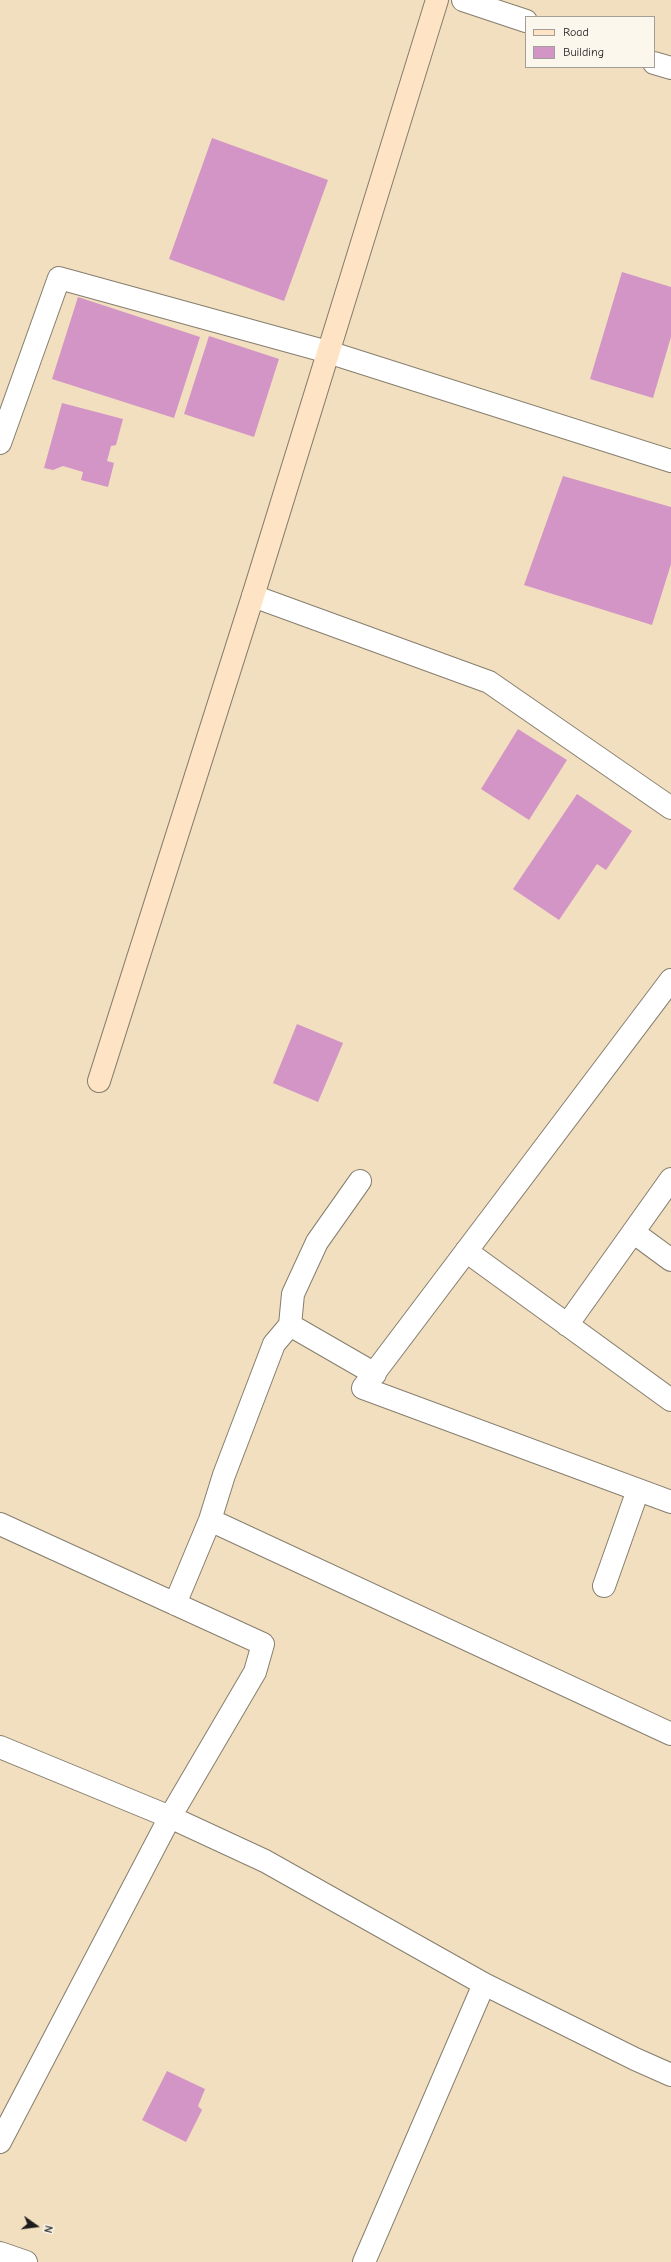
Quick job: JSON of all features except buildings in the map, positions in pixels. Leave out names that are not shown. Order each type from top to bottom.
[{"type":"street","points":[[99,1081],[253,596],[437,0]]},
{"type":"street","points":[[462,0],[525,21]]},
{"type":"street","points":[[655,63],[671,68]]},
{"type":"street","points":[[0,443],[58,278],[328,352],[671,461]]},
{"type":"street","points":[[253,596],[489,682],[671,808]]},
{"type":"street","points":[[671,980],[363,1388],[671,1502]]},
{"type":"street","points":[[567,1324],[671,1179]]},
{"type":"street","points":[[175,1604],[210,1520],[224,1476],[274,1344],[290,1325],[292,1294],[317,1242],[360,1181]]},
{"type":"street","points":[[633,1232],[671,1260]]},
{"type":"street","points":[[466,1251],[671,1400]]},
{"type":"street","points":[[290,1325],[375,1374]]},
{"type":"street","points":[[604,1586],[638,1490]]},
{"type":"street","points":[[210,1520],[671,1734]]},
{"type":"street","points":[[0,1524],[263,1644],[255,1672],[170,1817],[0,2142]]},
{"type":"street","points":[[0,1747],[170,1817],[265,1861],[484,1984],[635,2059],[671,2075]]},
{"type":"street","points":[[364,2262],[484,1984]]},
{"type":"street","points":[[0,2253],[26,2262]]}]
